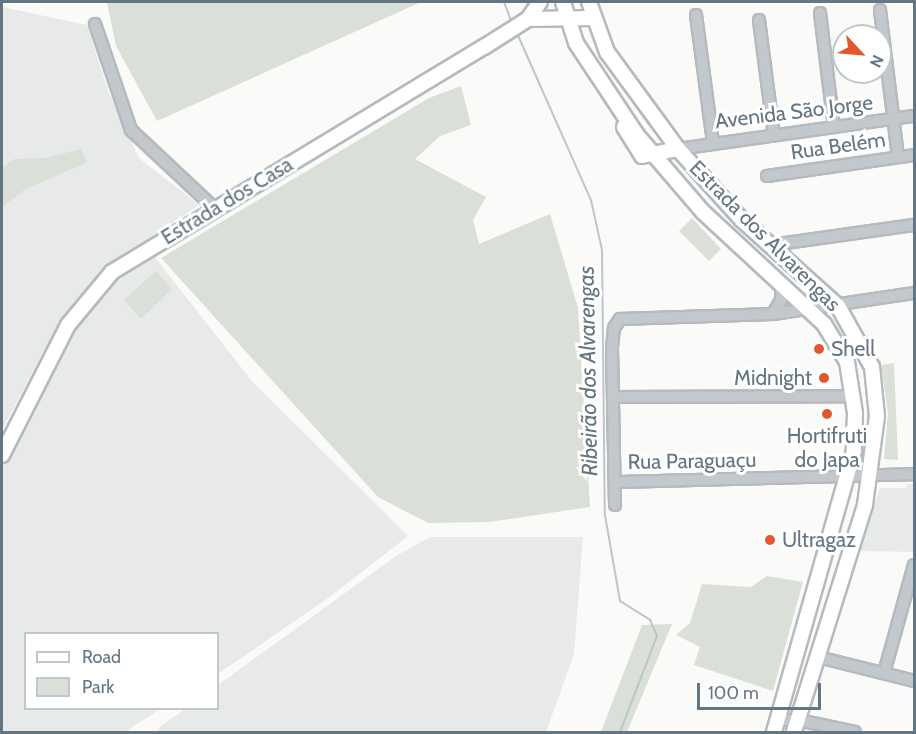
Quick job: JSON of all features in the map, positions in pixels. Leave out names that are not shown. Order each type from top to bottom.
[{"type":"main road","points":[[524,21],[540,2]]},
{"type":"main road","name":"Estrada dos Alvarengas","points":[[563,2],[572,35],[613,101],[655,156],[703,212],[809,311],[843,351],[853,396],[854,451],[776,726]]},
{"type":"main road","name":"Estrada dos Alvarengas","points":[[589,2],[607,52],[678,149],[727,204],[838,306],[872,367],[877,416],[871,475],[796,726]]},
{"type":"main road","points":[[524,21],[544,18],[593,18]]},
{"type":"main road","points":[[544,18],[572,35]]},
{"type":"main road","name":"Estrada dos Casa","points":[[2,455],[56,346],[90,294],[112,272],[524,21]]},
{"type":"main road","points":[[655,156],[678,149]]},
{"type":"street","points":[[880,10],[898,157]]},
{"type":"street","points":[[820,13],[834,127]]},
{"type":"street","points":[[696,15],[713,142]]},
{"type":"street","points":[[759,20],[774,135]]},
{"type":"street","points":[[95,24],[131,130],[214,208]]},
{"type":"street","name":"Avenida São Jorge","points":[[678,149],[713,142],[915,116]]},
{"type":"street","name":"Rua Belém","points":[[767,176],[915,155]]},
{"type":"street","points":[[771,244],[915,225]]},
{"type":"street","points":[[773,314],[781,300],[781,287]]},
{"type":"street","points":[[615,506],[613,335],[620,319],[809,311],[915,293]]},
{"type":"street","points":[[614,397],[853,396]]},
{"type":"street","name":"Rua Paraguaçu","points":[[615,482],[915,474]]},
{"type":"street","points":[[884,674],[915,565]]},
{"type":"street","points":[[818,657],[915,681]]},
{"type":"street","points":[[776,726],[855,732]]},
{"type":"shaded area","points":[[2,7],[87,25],[107,88],[139,158],[199,205],[104,269],[61,319],[2,430]]},
{"type":"shaded area","points":[[154,256],[251,380],[408,536],[331,596],[219,673],[219,632],[24,632],[24,710],[158,710],[125,732],[2,732],[2,465],[81,315],[110,283]]},
{"type":"shaded area","points":[[907,484],[914,484],[914,552],[860,551],[880,488],[906,488]]},
{"type":"shaded area","points":[[430,537],[583,537],[574,654],[546,732],[158,732],[159,727],[184,710],[219,710],[219,684],[396,556]]},
{"type":"green space","points":[[107,2],[421,2],[157,121],[116,46]]},
{"type":"green space","points":[[461,86],[471,125],[440,136],[415,159],[486,197],[473,220],[479,244],[550,214],[578,308],[590,507],[489,522],[428,523],[378,497],[161,258],[429,98]]},
{"type":"green space","points":[[81,149],[87,162],[24,190],[2,207],[2,168],[14,159],[46,158]]},
{"type":"green space","points":[[692,218],[721,249],[709,261],[679,231]]},
{"type":"green space","points":[[156,271],[172,289],[141,319],[124,300]]},
{"type":"green space","points":[[894,363],[898,460],[884,459],[888,413],[881,365]]},
{"type":"green space","points":[[767,576],[803,582],[773,691],[694,665],[700,647],[676,635],[690,623],[702,584],[751,587]]},
{"type":"green space","points":[[672,624],[627,732],[601,732],[642,625]]},
{"type":"waterway","name":"Ribeirão dos Alvarengas","points":[[504,2],[512,23]]},
{"type":"waterway","name":"Ribeirão dos Alvarengas","points":[[516,31],[591,200],[602,250],[605,515],[620,601],[650,620],[657,636],[620,732]]},
{"type":"place","name":"Shell","points":[[819,349]]},
{"type":"place","name":"Midnight","points":[[824,378]]},
{"type":"place","name":"Hortifruti do Japa","points":[[827,414]]},
{"type":"place","name":"Ultragaz","points":[[770,540]]}]
